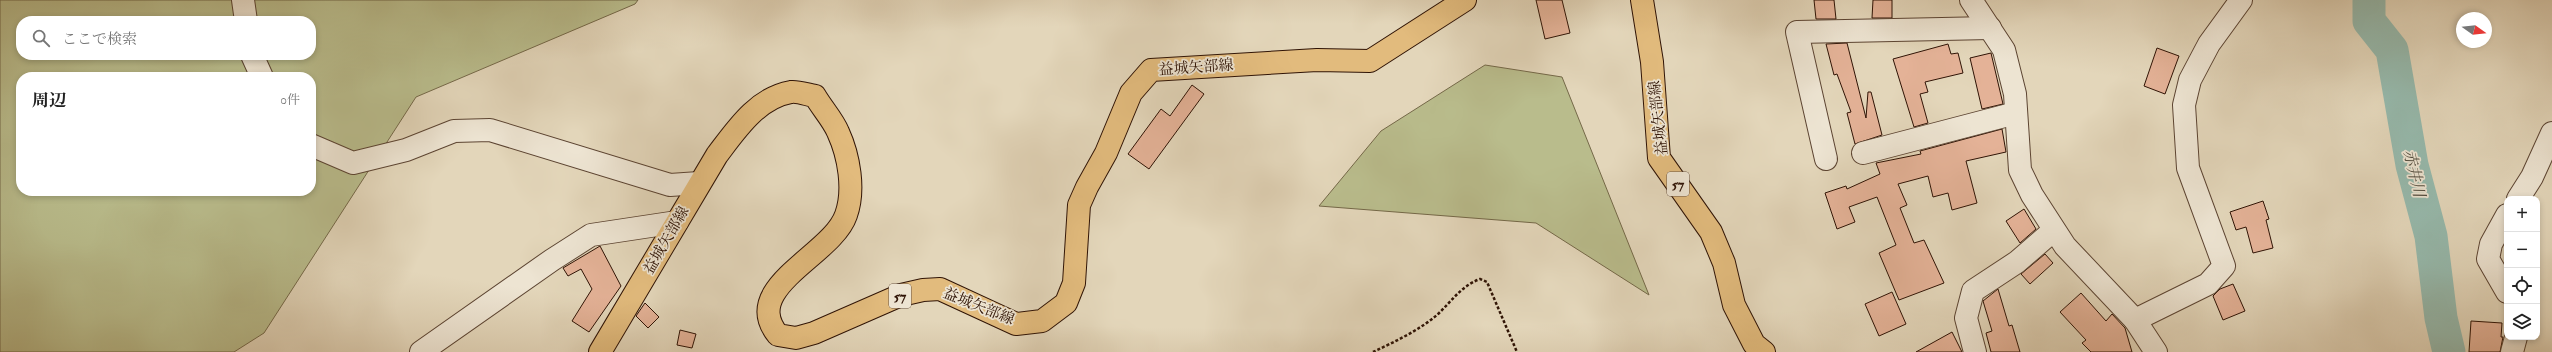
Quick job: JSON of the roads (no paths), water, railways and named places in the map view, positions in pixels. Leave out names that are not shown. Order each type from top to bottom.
[{"type":"main road","name":"益城矢部線","points":[[600,352],[699,183],[740,126],[768,99],[792,92],[815,96],[838,132],[851,188],[846,215],[834,235],[774,291],[767,310],[769,325],[778,335],[796,338],[820,331],[901,295],[923,290],[940,289],[1016,324],[1042,321],[1066,302],[1074,283],[1080,205],[1086,187],[1106,153],[1131,93],[1151,70],[1317,60],[1370,61],[1465,0]]},
{"type":"main road","name":"益城矢部線","points":[[1642,0],[1652,62],[1659,158],[1711,232],[1724,263],[1734,305],[1754,344],[1764,352]]},
{"type":"street","points":[[243,0],[245,16]]},
{"type":"street","points":[[1971,0],[2004,50],[2015,94],[2020,170],[2032,195],[2065,246],[2135,320],[2156,352]]},
{"type":"street","points":[[2135,320],[2208,284],[2224,266],[2188,168],[2184,105],[2190,80],[2209,44],[2240,0]]},
{"type":"street","points":[[1826,159],[1797,32],[1887,28],[1990,28]]},
{"type":"street","points":[[254,60],[260,72]]},
{"type":"street","points":[[1863,152],[2016,113]]},
{"type":"street","points":[[316,147],[353,163],[406,150],[454,131],[490,130],[670,185],[699,183]]},
{"type":"street","points":[[2520,196],[2532,177],[2552,133]]},
{"type":"street","points":[[2504,220],[2491,244],[2488,259],[2504,287]]},
{"type":"street","points":[[421,352],[552,260],[591,236],[677,222]]},
{"type":"street","points":[[1975,352],[1966,318],[1973,291],[2016,262],[2054,230]]},
{"type":"street","points":[[2512,352],[2515,340]]},
{"type":"waterway","name":"赤井川","points":[[2369,0],[2369,21],[2392,50],[2412,165],[2431,236],[2441,318],[2449,352]]}]
